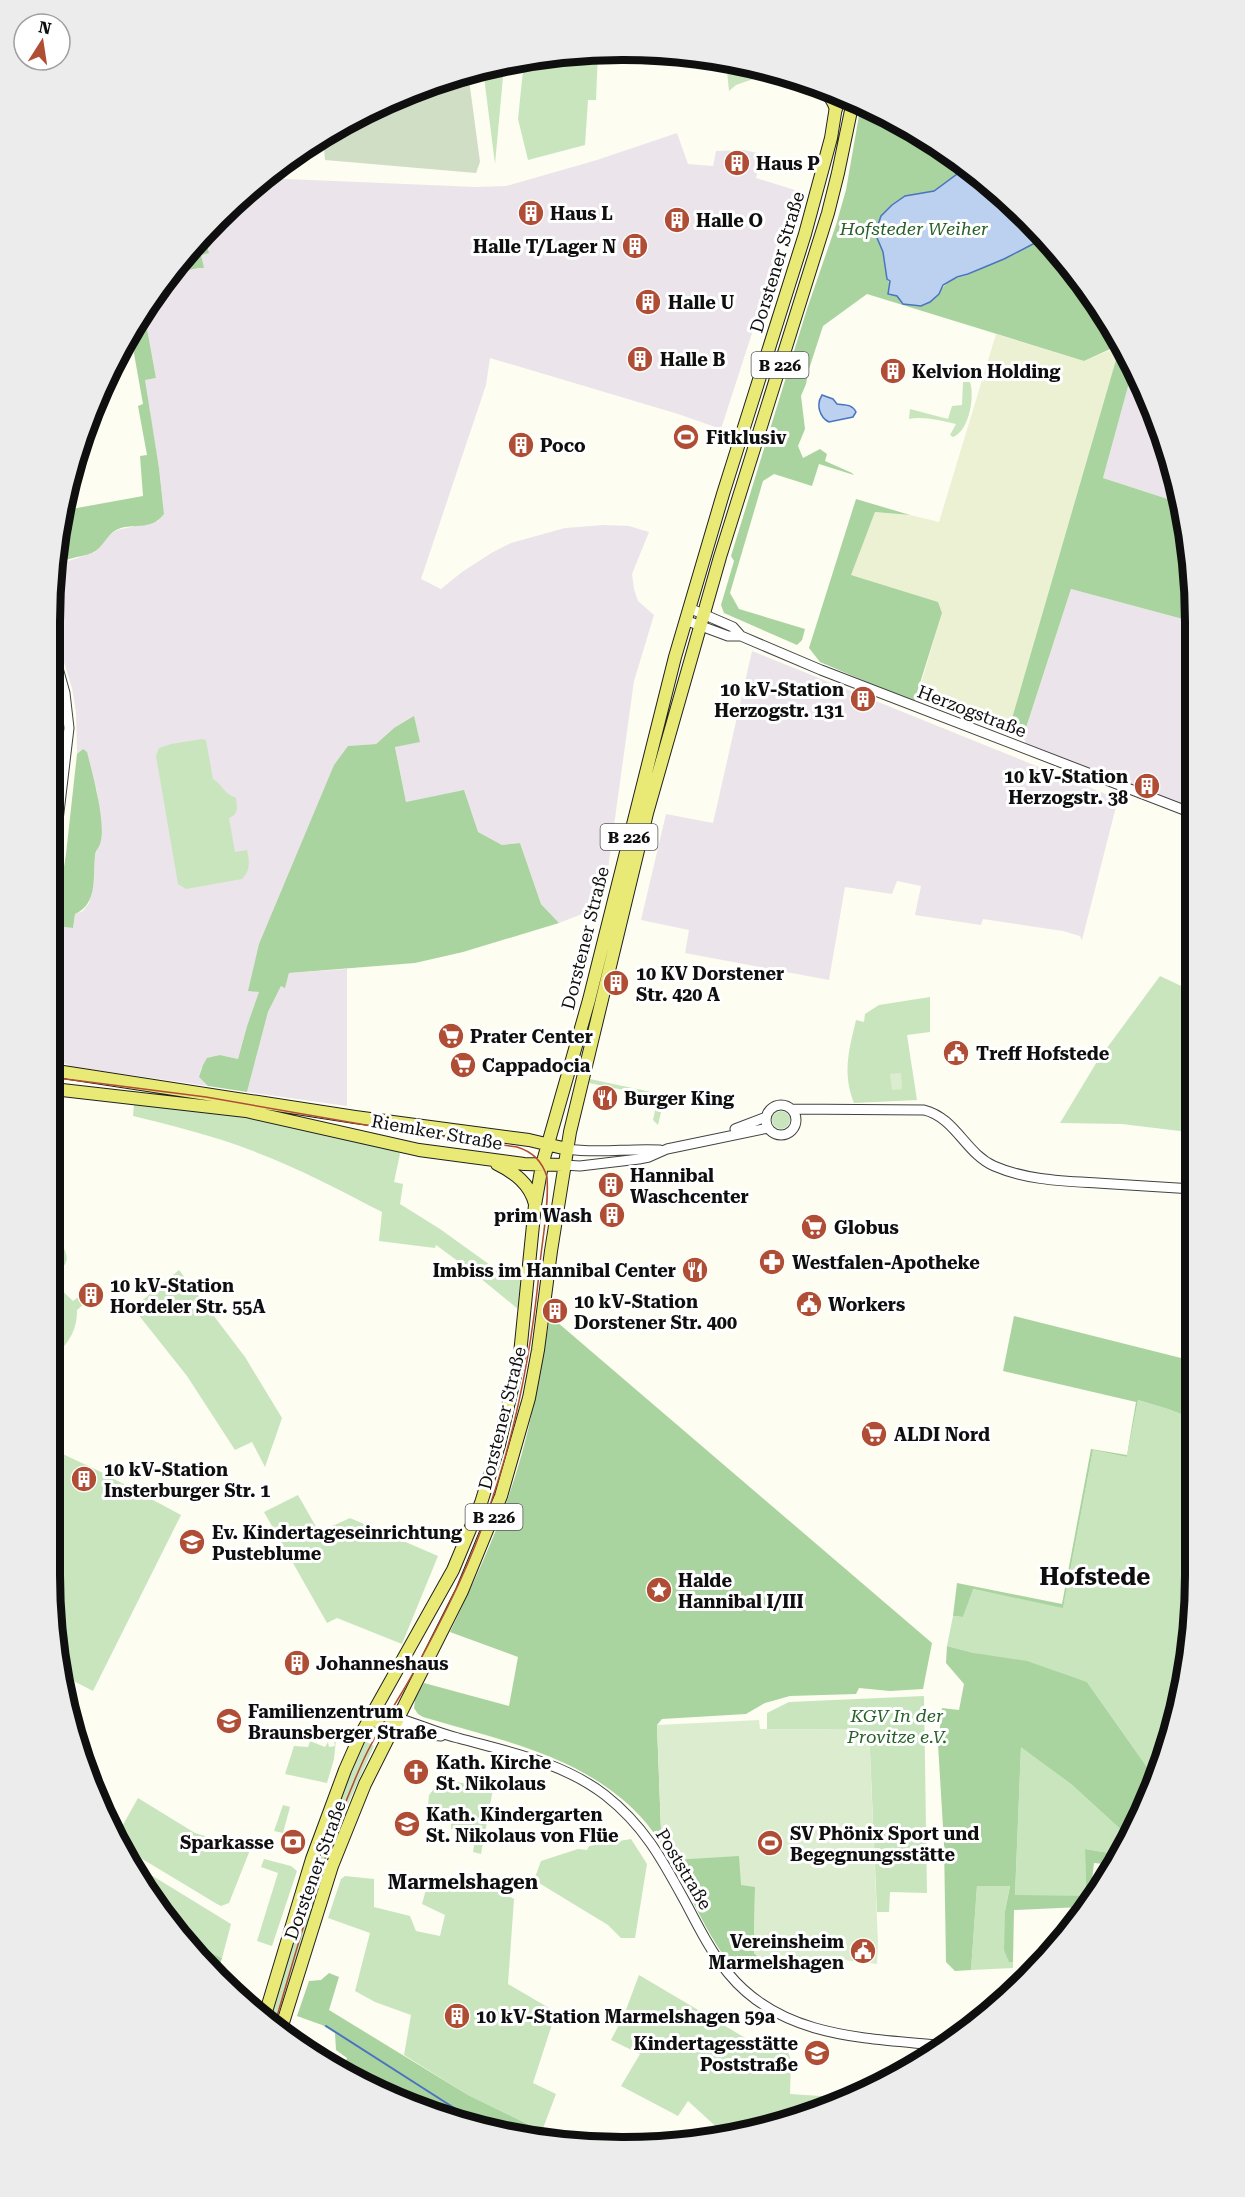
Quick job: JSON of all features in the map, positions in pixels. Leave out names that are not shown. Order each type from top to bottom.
[{"type":"main road","points":[[832,101],[836,109]]},
{"type":"main road","name":"Dorstener Straße","points":[[267,2010],[312,1859],[345,1770],[372,1715],[440,1595],[464,1547],[481,1503],[505,1422],[520,1354],[536,1205],[547,1144],[589,1000],[687,614],[818,191],[837,103]]},
{"type":"main road","name":"Dorstener Straße","points":[[283,2023],[332,1866],[365,1784],[462,1591],[501,1496],[529,1398],[567,1149],[647,813],[702,620],[828,213],[851,109]]},
{"type":"main road","name":"Riemker Straße","points":[[60,1071],[547,1144],[567,1149]]},
{"type":"main road","name":"Riemker Straße","points":[[60,1090],[263,1114],[404,1147],[490,1160],[564,1166]]},
{"type":"main road","points":[[490,1160],[520,1179],[532,1193],[536,1205]]},
{"type":"main road","points":[[372,1715],[395,1722]]},
{"type":"street","name":"Herzogstraße","points":[[687,614],[733,627],[741,636],[821,670],[1185,810]]},
{"type":"street","points":[[60,675],[65,693],[69,728],[60,804]]},
{"type":"street","points":[[818,1111],[795,1122],[791,1131],[785,1134],[775,1134],[768,1128],[766,1117],[770,1110],[777,1106],[784,1106],[791,1110],[818,1111],[924,1110],[944,1118],[977,1156],[1005,1170],[1054,1180],[1185,1188]]},
{"type":"street","points":[[791,1110],[795,1122]]},
{"type":"street","name":"Riemker Straße","points":[[719,1137],[766,1117]]},
{"type":"street","name":"Riemker Straße","points":[[564,1166],[639,1159],[663,1150],[768,1128]]},
{"type":"street","name":"Riemker Straße","points":[[567,1149],[586,1152],[663,1150]]},
{"type":"street","name":"Poststraße","points":[[395,1722],[420,1734],[455,1738],[516,1753],[565,1771],[604,1795],[623,1811],[654,1845],[716,1956],[739,1984],[759,2002],[785,2017],[818,2030],[931,2044]]},
{"type":"shaded area","points":[[677,133],[688,164],[713,166],[716,151],[744,150],[762,154],[756,178],[798,191],[721,429],[490,358],[486,385],[421,579],[441,589],[462,572],[511,543],[565,528],[629,526],[649,532],[632,574],[638,601],[654,615],[634,681],[608,869],[600,907],[559,923],[541,904],[520,843],[502,845],[406,802],[395,746],[394,728],[376,744],[348,746],[253,990],[260,991],[238,1059],[220,1055],[201,1069],[201,1079],[208,1086],[74,1067],[60,1062],[60,927],[73,928],[75,914],[83,911],[89,903],[94,883],[95,855],[101,834],[97,791],[83,749],[77,754],[76,712],[72,688],[60,649],[64,563],[95,552],[107,537],[117,530],[158,521],[164,514],[159,468],[144,380],[156,378],[146,324],[184,270],[198,267],[201,254],[209,252],[207,244],[277,179],[476,187],[506,186],[597,160]]},
{"type":"shaded area","points":[[1130,380],[1155,442],[1171,500],[1103,478]]},
{"type":"shaded area","points":[[1071,589],[1185,618],[1185,806],[1027,745],[1023,737]]},
{"type":"shaded area","points":[[752,651],[1118,799],[1082,940],[1080,936],[1063,931],[983,919],[981,925],[915,915],[921,886],[897,881],[892,894],[845,887],[829,980],[685,953],[689,930],[641,920],[666,814],[713,823]]},
{"type":"shaded area","points":[[347,969],[347,1106],[247,1092],[268,1012],[281,986],[285,987],[289,973]]},
{"type":"green space","points":[[598,61],[596,100],[588,100],[585,145],[528,160],[518,119],[523,69]]},
{"type":"green space","points":[[727,70],[759,77],[736,85],[729,91]]},
{"type":"green space","points":[[503,73],[495,164],[484,77]]},
{"type":"green space","points":[[469,81],[480,162],[476,173],[325,160],[324,146],[341,135],[407,103]]},
{"type":"green space","points":[[859,113],[904,135],[960,172],[934,191],[905,196],[881,216],[878,240],[883,252],[887,279],[904,304],[922,306],[934,299],[952,280],[1037,243],[1069,280],[1113,348],[1084,361],[867,294],[823,326],[801,396],[805,429],[798,446],[803,458],[820,449],[827,454],[825,461],[854,475],[819,464],[812,486],[774,474],[763,481],[730,593],[739,609],[805,629],[802,640],[797,645],[724,613],[721,605],[734,561],[731,556],[846,190]]},
{"type":"green space","points":[[207,244],[209,253],[201,255],[204,268],[184,271]]},
{"type":"green space","points":[[146,324],[156,378],[145,380],[164,514],[159,520],[147,525],[116,530],[95,551],[64,561],[72,509],[143,496],[140,456],[147,455],[138,406],[143,404],[133,346]]},
{"type":"green space","points":[[996,334],[1084,361],[1114,349],[1117,355],[1008,732],[918,693],[942,613],[850,575],[875,512],[910,515],[939,522]]},
{"type":"green space","points":[[1117,355],[1130,380],[1103,478],[1171,500],[1180,549],[1185,618],[1071,589],[1023,737],[1008,732]]},
{"type":"green space","points":[[963,382],[970,382],[972,396],[967,421],[959,434],[953,437],[950,435],[956,424],[926,418],[909,419],[910,409],[948,419],[952,406],[962,405]]},
{"type":"green space","points":[[856,499],[910,515],[875,512],[851,575],[938,602],[942,613],[914,702],[820,662],[809,648]]},
{"type":"green space","points":[[414,716],[420,742],[395,747],[406,802],[464,790],[478,832],[502,845],[520,843],[541,904],[559,923],[463,952],[415,963],[289,973],[285,988],[281,986],[268,1012],[247,1092],[208,1086],[199,1077],[207,1058],[220,1055],[238,1059],[259,992],[248,991],[259,944],[334,765],[348,746],[376,744],[394,728]]},
{"type":"green space","points":[[206,740],[213,779],[236,798],[236,813],[229,818],[235,852],[247,850],[249,866],[242,879],[186,889],[178,884],[156,756],[159,748]]},
{"type":"green space","points":[[83,749],[87,752],[100,812],[102,835],[95,854],[91,897],[88,904],[75,914],[73,928],[60,927],[60,893],[77,754]]},
{"type":"green space","points":[[1160,976],[1185,988],[1185,1132],[1122,1124],[1060,1123],[1098,1060]]},
{"type":"green space","points":[[930,997],[930,1032],[907,1035],[917,1100],[854,1103],[848,1082],[848,1071],[849,1052],[856,1020],[864,1022],[865,1014],[879,1005]]},
{"type":"green space","points":[[901,1073],[902,1089],[892,1090],[890,1074]]},
{"type":"green space","points":[[590,1079],[665,1095],[658,1125],[653,1120],[658,1097],[589,1083]]},
{"type":"green space","points":[[134,1104],[234,1114],[398,1151],[400,1154],[394,1182],[403,1184],[400,1204],[440,1229],[504,1275],[521,1277],[518,1309],[436,1245],[435,1248],[379,1241],[382,1212],[303,1172],[253,1151],[209,1136],[133,1116]]},
{"type":"green space","points":[[777,1111],[785,1111],[790,1116],[788,1127],[777,1129],[772,1124],[772,1116]]},
{"type":"green space","points":[[60,1241],[67,1258],[60,1271]]},
{"type":"green space","points":[[179,1270],[245,1357],[282,1418],[265,1467],[252,1442],[235,1450],[187,1376],[133,1308]]},
{"type":"green space","points":[[92,1287],[86,1295],[90,1299],[77,1310],[75,1327],[60,1351],[60,1289],[73,1301]]},
{"type":"green space","points":[[550,1316],[932,1643],[923,1689],[890,1691],[859,1688],[856,1694],[790,1696],[765,1703],[746,1714],[662,1719],[657,1725],[661,1830],[739,1856],[755,1887],[754,1953],[761,1959],[746,1968],[736,1968],[720,1950],[662,1845],[647,1824],[625,1801],[600,1782],[544,1754],[423,1717],[414,1708],[415,1699],[424,1683],[509,1706],[518,1657],[450,1632],[488,1549],[515,1476],[533,1408]]},
{"type":"green space","points":[[1014,1316],[1185,1359],[1185,1416],[1138,1400],[1127,1457],[1093,1450],[1063,1608],[973,1589],[963,1617],[953,1616],[957,1583],[1062,1604],[1091,1449],[1127,1455],[1136,1402],[1003,1371]]},
{"type":"green space","points":[[1138,1400],[1185,1416],[1184,1611],[1174,1684],[1166,1720],[1149,1770],[1087,1682],[947,1646],[953,1616],[963,1617],[972,1589],[1063,1607],[1093,1450],[1127,1457]]},
{"type":"green space","points":[[60,1453],[181,1515],[93,1691],[70,1679],[65,1648],[60,1574]]},
{"type":"green space","points":[[298,1495],[319,1532],[350,1518],[438,1556],[402,1644],[337,1618],[327,1623],[264,1512]]},
{"type":"green space","points":[[947,1646],[974,1653],[1027,1661],[1087,1682],[1149,1770],[1123,1831],[1071,1784],[1021,1747],[1015,1895],[1084,1896],[1076,1907],[1014,1910],[1013,1962],[1009,1962],[1004,1950],[1005,1911],[1010,1886],[977,1886],[971,1970],[955,1971],[946,1962],[944,1844],[938,1744],[942,1708],[959,1710],[964,1684],[946,1663]]},
{"type":"green space","name":"KGV In der Provitze e.V.","points":[[924,1696],[927,1893],[890,1892],[889,1912],[877,1912],[869,1730],[767,1729],[767,1713],[789,1702]]},
{"type":"green space","name":"SV Phönix Sport und Begegnungsstätte","points":[[759,1720],[760,1729],[869,1730],[877,1964],[775,1955],[761,1959],[754,1953],[755,1887],[741,1885],[739,1856],[673,1860],[661,1830],[657,1725]]},
{"type":"green space","points":[[333,1737],[336,1739],[334,1759],[327,1783],[285,1774],[294,1746],[308,1747],[310,1741],[325,1747],[328,1742],[329,1747],[335,1746]]},
{"type":"green space","points":[[363,1740],[374,1746],[344,1813],[329,1863],[316,1859]]},
{"type":"green space","points":[[1021,1746],[1071,1784],[1123,1831],[1111,1853],[1085,1849],[1086,1893],[1084,1896],[1015,1896]]},
{"type":"green space","points":[[442,1779],[493,1789],[481,1854],[473,1852],[476,1832],[451,1829],[451,1818],[427,1816],[429,1795]]},
{"type":"green space","points":[[138,1798],[195,1833],[250,1850],[229,1903],[221,1906],[217,1904],[134,1854],[121,1829]]},
{"type":"green space","points":[[283,1805],[290,1807],[283,1833],[274,1831]]},
{"type":"green space","points":[[631,1839],[647,1864],[635,1938],[621,1938],[608,1925],[534,1880],[541,1861],[578,1849],[587,1850],[589,1846]]},
{"type":"green space","points":[[1085,1849],[1111,1853],[1105,1864],[1094,1863],[1091,1885],[1086,1893]]},
{"type":"green space","points":[[264,1859],[291,1866],[297,1871],[272,1946],[257,1941],[278,1873],[261,1867]]},
{"type":"green space","points":[[314,1865],[327,1870],[280,2021],[271,2013]]},
{"type":"green space","points":[[145,1871],[231,1924],[222,1958],[200,1945],[176,1917]]},
{"type":"green space","points":[[345,1876],[374,1879],[374,1907],[410,1916],[416,1931],[440,1936],[445,1915],[422,1904],[428,1882],[497,1890],[514,1899],[508,1984],[556,2012],[533,2083],[556,2094],[542,2131],[468,2095],[404,2055],[411,2015],[375,2002],[355,1991],[370,1933],[328,1918],[341,1879]]},
{"type":"green space","points":[[1010,1885],[1005,1911],[1009,1962],[1013,1962],[1013,1968],[971,1970],[977,1886]]},
{"type":"green space","points":[[204,1949],[222,1958],[220,1966]]},
{"type":"green space","points":[[329,1973],[339,1977],[329,2010],[468,2095],[541,2131],[477,2118],[442,2107],[407,2094],[345,2064],[347,2058],[336,2050],[335,2033],[322,2025],[297,2016],[309,1981],[321,1980]]},
{"type":"green space","points":[[639,1975],[764,2049],[788,2052],[791,2060],[790,2094],[831,2097],[768,2118],[718,2128],[688,2101],[678,2116],[621,2086],[640,2054],[611,2040],[624,2015]]},
{"type":"water","name":"Hofsteder Weiher","points":[[960,172],[993,200],[1037,243],[1004,259],[957,277],[943,285],[939,294],[930,302],[921,306],[903,304],[897,296],[888,294],[890,281],[887,279],[883,252],[875,233],[881,216],[892,205],[905,196],[934,191]]},
{"type":"water","points":[[822,395],[833,399],[837,404],[848,405],[856,412],[853,417],[829,422],[826,420],[819,406]]},
{"type":"waterway","points":[[326,2026],[463,2114]]},
{"type":"tram line","points":[[60,688],[63,713],[60,742]]},
{"type":"tram line","points":[[60,1078],[206,1097],[383,1128],[517,1147],[536,1158],[547,1177],[545,1220],[529,1352],[498,1482],[484,1524],[448,1606],[413,1673],[371,1744],[349,1793],[314,1890],[276,2018]]},
{"type":"place","name":"Haus P","points":[[737,163]]},
{"type":"place","name":"Haus L","points":[[531,213]]},
{"type":"place","name":"Halle O","points":[[677,220]]},
{"type":"place","name":"Halle T/Lager N","points":[[635,246]]},
{"type":"place","name":"Halle U","points":[[648,302]]},
{"type":"place","name":"Halle B","points":[[640,359]]},
{"type":"place","name":"Kelvion Holding","points":[[893,371]]},
{"type":"place","name":"Fitklusiv","points":[[686,437]]},
{"type":"place","name":"Poco","points":[[521,445]]},
{"type":"place","name":"10 kV-Station Herzogstr. 131","points":[[863,699]]},
{"type":"place","name":"10 kV-Station Herzogstr. 38","points":[[1147,786]]},
{"type":"place","name":"10 KV Dorstener Str. 420 A","points":[[616,983]]},
{"type":"place","name":"Prater Center","points":[[451,1036]]},
{"type":"place","name":"Treff Hofstede","points":[[956,1053]]},
{"type":"place","name":"Cappadocia","points":[[463,1065]]},
{"type":"place","name":"Burger King","points":[[605,1098]]},
{"type":"place","name":"Hannibal Waschcenter","points":[[611,1185]]},
{"type":"place","name":"prim Wash","points":[[612,1215]]},
{"type":"place","name":"Globus","points":[[814,1227]]},
{"type":"place","name":"Westfalen-Apotheke","points":[[772,1262]]},
{"type":"place","name":"Imbiss im Hannibal Center","points":[[695,1270]]},
{"type":"place","name":"10 kV-Station Hordeler Str. 55A","points":[[91,1295]]},
{"type":"place","name":"Workers","points":[[809,1304]]},
{"type":"place","name":"10 kV-Station Dorstener Str. 400","points":[[555,1311]]},
{"type":"place","name":"ALDI Nord","points":[[874,1434]]},
{"type":"place","name":"10 kV-Station Insterburger Str. 1","points":[[84,1479]]},
{"type":"place","name":"Ev. Kindertageseinrichtung Pusteblume","points":[[192,1542]]},
{"type":"place","name":"Halde Hannibal I/III","points":[[659,1590]]},
{"type":"place","name":"Johanneshaus","points":[[297,1663]]},
{"type":"place","name":"Familienzentrum Braunsberger Straße","points":[[229,1721]]},
{"type":"place","name":"Kath. Kirche St. Nikolaus","points":[[416,1772]]},
{"type":"place","name":"Kath. Kindergarten St. Nikolaus von Flüe","points":[[407,1824]]},
{"type":"place","name":"Sparkasse","points":[[293,1842]]},
{"type":"place","name":"SV Phönix Sport und Begegnungsstätte","points":[[770,1843]]},
{"type":"place","name":"Vereinsheim Marmelshagen","points":[[863,1951]]},
{"type":"place","name":"10 kV-Station Marmelshagen 59a","points":[[457,2016]]},
{"type":"place","name":"Kindertagesstätte Poststraße","points":[[817,2053]]},
{"type":"district","name":"Hofstede","points":[[1095,1577]]},
{"type":"district","name":"Marmelshagen","points":[[463,1882]]}]
